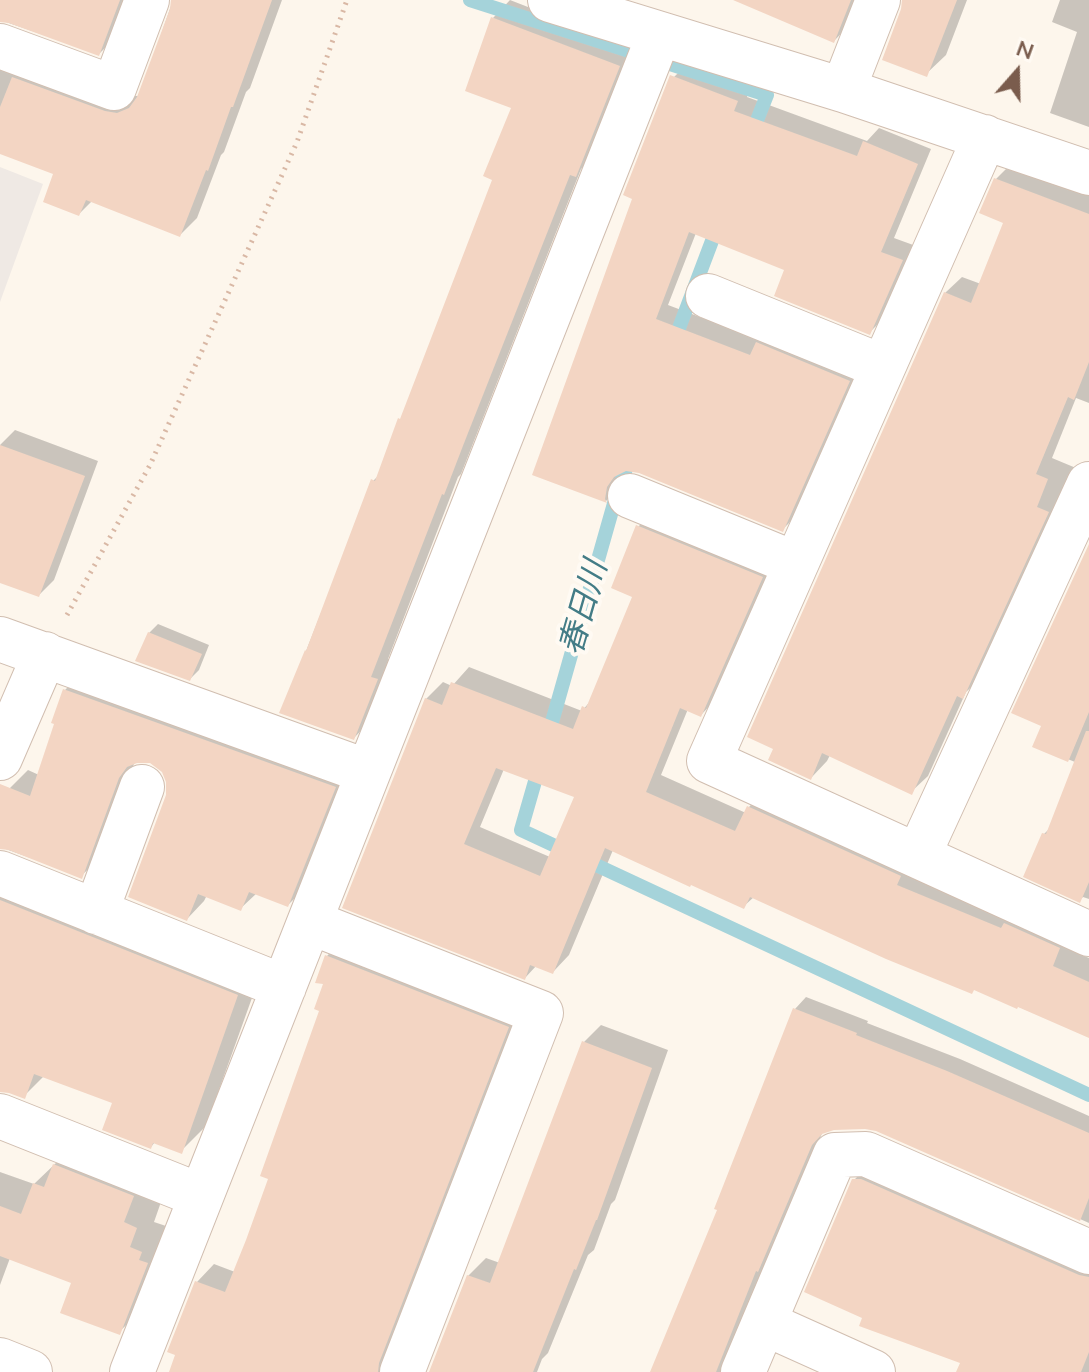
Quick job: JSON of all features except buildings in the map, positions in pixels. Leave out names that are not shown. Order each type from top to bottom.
[{"type":"street","points":[[0,46],[114,88],[147,0]]},
{"type":"street","points":[[550,0],[642,35],[843,90],[1089,173]]},
{"type":"street","points":[[843,90],[878,0]]},
{"type":"street","points":[[132,1372],[368,772],[642,35]]},
{"type":"street","points":[[985,137],[709,761],[1089,934]]},
{"type":"street","points":[[708,296],[883,367]]},
{"type":"street","points":[[918,856],[1089,484]]},
{"type":"street","points":[[630,496],[796,564]]},
{"type":"street","points":[[0,639],[368,772]]},
{"type":"street","points":[[0,758],[45,654]]},
{"type":"street","points":[[96,912],[142,787]]},
{"type":"street","points":[[0,873],[284,987]]},
{"type":"street","points":[[310,922],[541,1013],[402,1372]]},
{"type":"street","points":[[0,1116],[201,1196]]},
{"type":"street","points":[[743,1372],[835,1155],[866,1154],[1089,1252]]},
{"type":"street","points":[[764,1323],[873,1372]]},
{"type":"street","points":[[0,1360],[30,1372]]},
{"type":"path","points":[[45,654],[150,465],[297,142],[347,0]]},
{"type":"shaded area","points":[[0,167],[43,184],[0,302]]},
{"type":"waterway","name":"春日川","points":[[470,0],[767,95],[750,138]]},
{"type":"waterway","name":"春日川","points":[[673,344],[718,225]]},
{"type":"waterway","name":"春日川","points":[[548,736],[617,493],[632,453]]},
{"type":"waterway","name":"春日川","points":[[540,764],[521,830],[1089,1095]]}]
